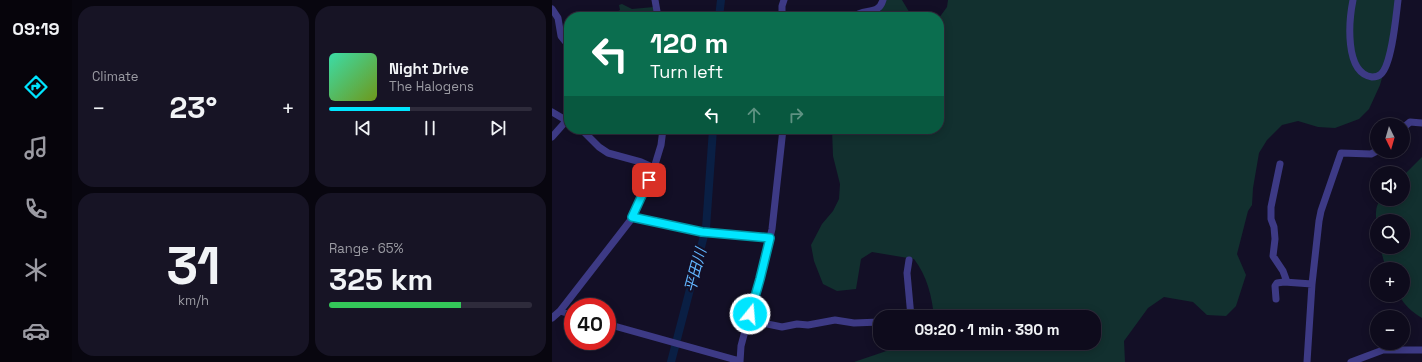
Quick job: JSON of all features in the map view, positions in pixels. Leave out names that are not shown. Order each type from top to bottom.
[{"type":"street","points":[[655,0],[657,12]]},
{"type":"street","points":[[782,12],[784,0]]},
{"type":"street","points":[[866,12],[876,9],[883,0]]},
{"type":"street","points":[[1353,0],[1350,13],[1349,42],[1356,66],[1363,74],[1372,78],[1381,74],[1385,68],[1393,37],[1398,0]]},
{"type":"street","points":[[552,9],[558,18],[561,36],[564,40]]},
{"type":"street","points":[[552,112],[564,118]]},
{"type":"street","points":[[1410,122],[1422,122]]},
{"type":"street","points":[[552,138],[564,124]]},
{"type":"street","points":[[586,134],[608,153],[641,162],[654,168]]},
{"type":"street","points":[[552,318],[560,311],[632,217],[654,168],[661,145],[662,134]]},
{"type":"street","points":[[616,327],[740,362],[741,346],[760,279],[772,229],[782,134]]},
{"type":"street","points":[[1307,362],[1312,284],[1321,210],[1341,153],[1370,154]]},
{"type":"street","points":[[1280,164],[1271,207],[1271,219],[1274,227],[1275,239],[1273,256],[1283,271],[1287,282]]},
{"type":"street","points":[[632,217],[706,232],[770,238]]},
{"type":"street","points":[[909,260],[907,273],[910,310]]},
{"type":"street","points":[[1276,299],[1276,284],[1287,282],[1312,284]]},
{"type":"street","points":[[560,311],[564,312]]},
{"type":"street","points":[[748,320],[782,327],[797,324],[808,325],[835,320],[854,323],[873,322]]},
{"type":"street","points":[[1351,362],[1383,350],[1422,350]]},
{"type":"green space","points":[[882,0],[902,0],[909,12],[881,12]]},
{"type":"green space","points":[[948,0],[1401,0],[1392,43],[1380,85],[1369,109],[1359,119],[1335,128],[1318,127],[1298,121],[1282,125],[1267,140],[1259,153],[1253,188],[1252,205],[1248,211],[1237,254],[1246,275],[1236,306],[1226,316],[1207,315],[1193,302],[1164,297],[1148,308],[1124,341],[1125,362],[854,362],[889,350],[1101,350],[1101,310],[933,310],[926,279],[914,259],[872,252],[861,259],[856,289],[837,291],[823,284],[814,261],[811,245],[822,224],[833,211],[839,199],[840,184],[833,156],[832,134],[944,134],[943,12],[947,7]]},
{"type":"green space","points":[[622,4],[632,9],[654,7],[655,12],[617,12],[620,10],[619,5]]},
{"type":"green space","points":[[1422,157],[1422,318],[1403,302],[1410,302],[1410,262],[1384,262],[1382,254],[1410,254],[1410,214],[1376,214],[1377,206],[1410,206],[1410,169]]},
{"type":"waterway","name":"平田川","points":[[720,12],[721,0]]},
{"type":"waterway","name":"平田川","points":[[671,362],[706,228],[713,134]]},
{"type":"route","points":[[649,180],[632,217],[702,232],[770,238],[750,314]]}]
